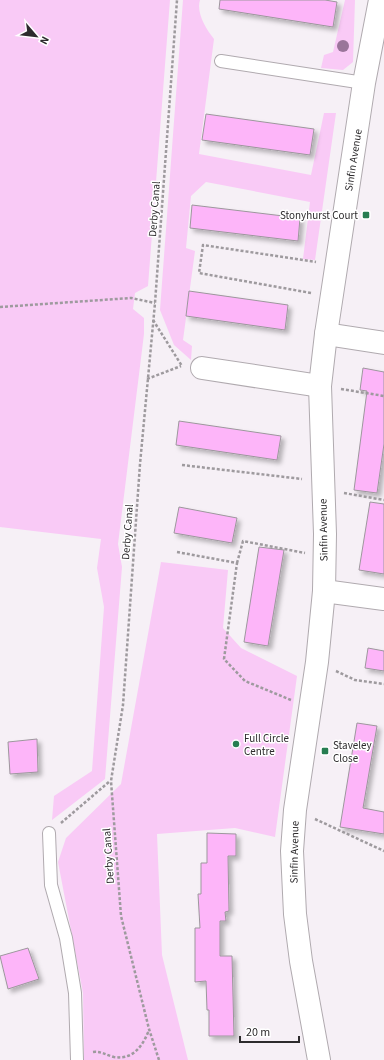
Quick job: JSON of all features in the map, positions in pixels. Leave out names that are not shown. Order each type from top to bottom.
[{"type":"street","name":"Sinfin Avenue","points":[[319,1060],[301,961],[295,914],[292,851],[295,810],[312,702],[324,591],[320,386],[336,265],[364,83],[380,0]]},
{"type":"street","points":[[326,334],[384,343]]},
{"type":"street","points":[[192,367],[320,386]]},
{"type":"street","points":[[324,591],[384,599]]},
{"type":"lane","points":[[221,61],[364,83]]},
{"type":"lane","points":[[49,834],[51,885],[66,938],[75,993],[77,1060]]},
{"type":"path","name":"Derby Canal","points":[[159,1060],[149,1029],[121,916],[111,781],[123,705],[177,0]]},
{"type":"path","points":[[332,296],[199,273],[203,245],[336,265]]},
{"type":"path","points":[[0,307],[131,298],[154,303]]},
{"type":"path","points":[[147,379],[192,367],[153,319]]},
{"type":"path","points":[[320,386],[384,396]]},
{"type":"path","points":[[182,465],[322,484],[384,500]]},
{"type":"path","points":[[312,702],[286,700],[245,681],[224,658],[237,563],[243,541],[286,548],[324,558]]},
{"type":"path","points":[[177,552],[237,563]]},
{"type":"path","points":[[317,662],[355,680],[384,684]]},
{"type":"path","points":[[49,834],[111,781]]},
{"type":"path","points":[[295,810],[384,851]]},
{"type":"path","points":[[92,1052],[98,1051],[115,1058],[131,1057],[143,1046],[149,1029]]},
{"type":"shaded area","points":[[0,0],[170,0],[148,286],[135,293],[133,309],[144,318],[144,334],[118,544],[122,567],[105,779],[52,820],[54,796],[92,771],[104,607],[97,568],[101,539],[0,527]]},
{"type":"shaded area","points":[[183,0],[200,0],[199,10],[205,26],[214,39],[199,154],[311,175],[324,113],[336,113],[315,260],[303,259],[310,202],[206,182],[191,196],[186,248],[195,251],[183,340],[192,346],[191,360],[174,345],[160,310]]},
{"type":"shaded area","points":[[345,0],[355,0],[353,62],[343,70],[321,68],[324,55],[333,52]]},
{"type":"shaded area","points":[[161,562],[228,570],[223,628],[241,648],[297,676],[275,837],[235,828],[157,834],[162,955],[188,1060],[84,1060],[83,993],[58,862],[66,838],[121,784]]},
{"type":"building","points":[[220,0],[325,0],[337,2],[333,27],[219,9]]},
{"type":"building","points":[[206,114],[314,129],[310,155],[202,140]]},
{"type":"building","points":[[192,205],[300,218],[298,241],[190,228]]},
{"type":"building","points":[[189,291],[288,305],[285,330],[186,316]]},
{"type":"building","points":[[363,368],[384,372],[384,444],[377,493],[354,490],[367,391],[360,390]]},
{"type":"building","points":[[179,421],[281,436],[277,460],[176,445]]},
{"type":"building","points":[[370,502],[384,504],[384,574],[359,570]]},
{"type":"building","points":[[179,507],[237,518],[232,543],[174,533]]},
{"type":"building","points":[[259,547],[284,550],[268,646],[244,642]]},
{"type":"building","points":[[368,648],[384,651],[384,671],[365,668]]},
{"type":"building","points":[[357,723],[377,726],[363,808],[384,812],[384,834],[340,827]]},
{"type":"building","points":[[37,739],[38,772],[10,774],[8,742]]},
{"type":"building","points":[[207,833],[236,834],[236,856],[228,856],[229,911],[225,912],[226,921],[220,921],[220,956],[232,956],[234,1036],[209,1036],[209,1010],[207,1010],[206,981],[195,982],[195,928],[200,928],[198,894],[201,894],[201,863],[207,863]]},
{"type":"building","points":[[28,948],[39,979],[8,989],[0,956]]},
{"type":"place","name":"Stonyhurst Court","points":[[366,215]]},
{"type":"place","name":"Full Circle Centre","points":[[236,744]]},
{"type":"place","name":"Staveley Close","points":[[325,751]]}]
